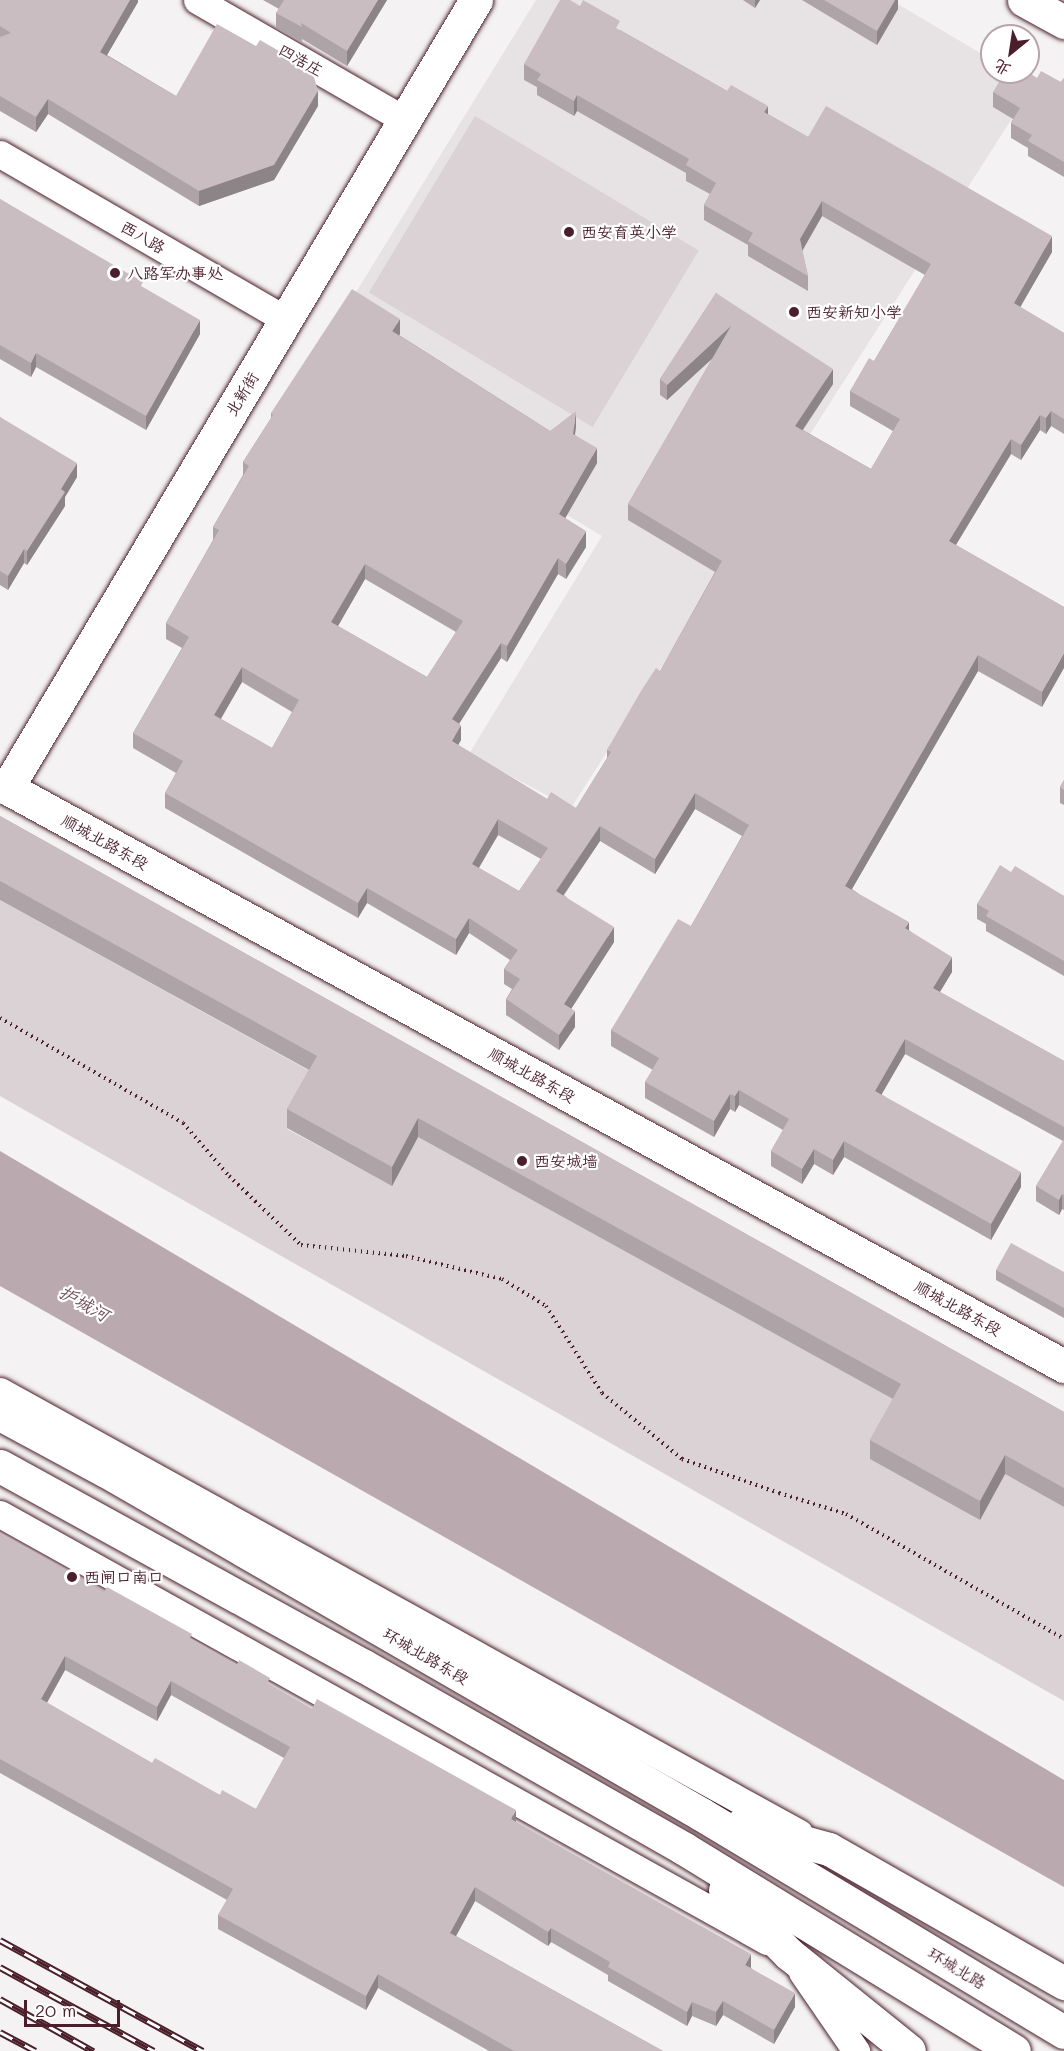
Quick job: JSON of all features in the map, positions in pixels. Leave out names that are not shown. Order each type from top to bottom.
[{"type":"main road","name":"北新街","points":[[4,786],[286,320],[476,0]]},
{"type":"main road","points":[[1024,0],[1064,22]]},
{"type":"main road","name":"顺城北路东段","points":[[4,786],[1064,1366]]},
{"type":"main road","name":"环城北路东段","points":[[0,1414],[105,1471],[701,1814],[849,1904]]},
{"type":"main road","points":[[0,1466],[353,1660],[683,1848],[1014,2051]]},
{"type":"main road","points":[[701,1814],[829,1849],[1064,1983]]},
{"type":"main road","points":[[683,1848],[789,1954],[909,2051]]},
{"type":"main road","name":"环城北路","points":[[849,1904],[1064,2032]]},
{"type":"street","name":"四浩庄","points":[[197,0],[405,120]]},
{"type":"street","name":"西八路","points":[[0,154],[286,320]]},
{"type":"street","points":[[0,1391],[829,1849]]},
{"type":"street","points":[[0,1514],[789,1954],[856,2051]]},
{"type":"path","points":[[0,1018],[183,1123],[229,1176],[301,1245],[406,1256],[502,1279],[546,1306],[602,1393],[682,1459],[846,1514],[1064,1639]]},
{"type":"shaded area","points":[[536,0],[891,0],[980,53],[980,84],[1034,84],[571,808],[469,754],[602,536],[313,362]]},
{"type":"shaded area","points":[[475,116],[699,250],[593,427],[369,293]]},
{"type":"shaded area","points":[[0,900],[317,1075],[287,1129],[391,1185],[418,1137],[901,1403],[980,1520],[1005,1474],[1064,1507],[1064,1701],[0,1096]]},
{"type":"water","name":"护城河","points":[[0,1151],[1064,1780],[1064,1887],[0,1286]]},
{"type":"building","points":[[0,0],[130,0],[100,52],[176,96],[217,24],[256,46],[260,40],[312,70],[318,91],[274,165],[199,191],[48,99],[36,117],[0,96],[0,37],[11,33],[0,26]]},
{"type":"building","points":[[284,0],[378,0],[347,51],[301,23],[302,27],[276,13]]},
{"type":"building","points":[[560,0],[570,0],[580,6],[583,0],[620,21],[616,28],[727,91],[731,85],[768,106],[764,112],[808,137],[826,106],[1052,236],[1014,303],[1064,333],[1064,419],[1051,411],[1046,418],[1040,415],[1021,445],[1011,439],[949,541],[1064,607],[1064,653],[1042,692],[978,655],[845,886],[909,922],[905,928],[952,957],[933,988],[1064,1061],[1064,1127],[905,1039],[875,1091],[1021,1172],[991,1224],[844,1141],[833,1160],[814,1149],[802,1169],[771,1151],[789,1119],[739,1090],[735,1096],[730,1094],[714,1121],[645,1082],[659,1058],[611,1030],[678,919],[691,926],[749,825],[695,793],[655,859],[600,826],[556,891],[614,927],[564,1004],[575,1011],[559,1035],[506,999],[520,979],[504,969],[518,950],[469,918],[456,939],[367,888],[358,903],[165,793],[183,761],[133,733],[189,637],[166,623],[219,530],[213,527],[249,466],[243,462],[273,415],[271,413],[352,289],[400,319],[392,331],[550,431],[576,411],[573,434],[597,448],[559,514],[586,531],[566,564],[558,558],[507,646],[501,643],[452,719],[461,725],[452,741],[547,799],[551,792],[576,808],[611,752],[607,750],[641,691],[656,668],[660,671],[722,561],[628,504],[731,326],[667,385],[660,379],[716,293],[833,369],[795,426],[871,469],[900,419],[850,391],[869,358],[874,361],[931,264],[822,201],[800,239],[808,276],[748,241],[753,233],[704,205],[716,183],[686,165],[689,159],[577,95],[574,101],[537,80],[541,74],[524,64]],"holes":[[[365,564],[463,621],[427,677],[331,622]],[[242,667],[299,700],[272,748],[214,715]],[[498,819],[548,848],[519,891],[472,864]]]},
{"type":"building","points":[[824,0],[895,0],[877,31]]},
{"type":"building","points":[[1041,71],[1061,82],[1064,78],[1064,162],[1028,141],[1032,135],[1011,123],[1020,108],[993,92],[998,84],[1040,84]]},
{"type":"building","points":[[0,199],[143,282],[141,286],[200,320],[146,416],[36,353],[31,363],[0,345]]},
{"type":"building","points":[[0,417],[77,463],[61,489],[65,492],[27,551],[24,549],[8,576],[0,571]]},
{"type":"building","name":"西安城墙","points":[[0,816],[1064,1412],[1064,1488],[1005,1455],[980,1501],[870,1440],[901,1384],[418,1118],[392,1167],[287,1109],[317,1056],[0,881]]},
{"type":"building","points":[[1000,865],[1011,872],[1015,866],[1064,896],[1064,961],[986,916],[989,911],[977,904]]},
{"type":"building","points":[[1064,1139],[1064,1195],[1062,1194],[1059,1200],[1036,1186]]},
{"type":"building","points":[[1011,1243],[1064,1272],[1064,1308],[996,1270]]},
{"type":"building","points":[[0,1534],[104,1592],[107,1587],[192,1634],[190,1638],[237,1665],[239,1660],[270,1678],[267,1683],[312,1709],[317,1699],[516,1810],[511,1819],[751,1954],[745,1965],[795,1993],[774,2030],[723,2001],[716,2012],[692,2002],[687,2012],[608,1967],[610,1962],[551,1928],[548,1932],[475,1887],[450,1933],[663,2051],[514,2051],[378,1974],[366,1996],[218,1915],[233,1889],[0,1759]],"holes":[[[65,1656],[157,1707],[171,1681],[290,1747],[256,1809],[222,1790],[220,1795],[155,1758],[152,1763],[41,1699]]]},
{"type":"railway","points":[[0,1940],[203,2051]]},
{"type":"railway","points":[[0,1967],[154,2051]]},
{"type":"railway","points":[[0,1999],[93,2051]]},
{"type":"railway","points":[[0,2032],[35,2051]]},
{"type":"place","name":"西安育英小学","points":[[569,232]]},
{"type":"place","name":"八路军办事处","points":[[115,273]]},
{"type":"place","name":"西安新知小学","points":[[794,312]]},
{"type":"place","name":"西安城墙","points":[[522,1161]]},
{"type":"place","name":"西闸口南口","points":[[72,1577]]}]
